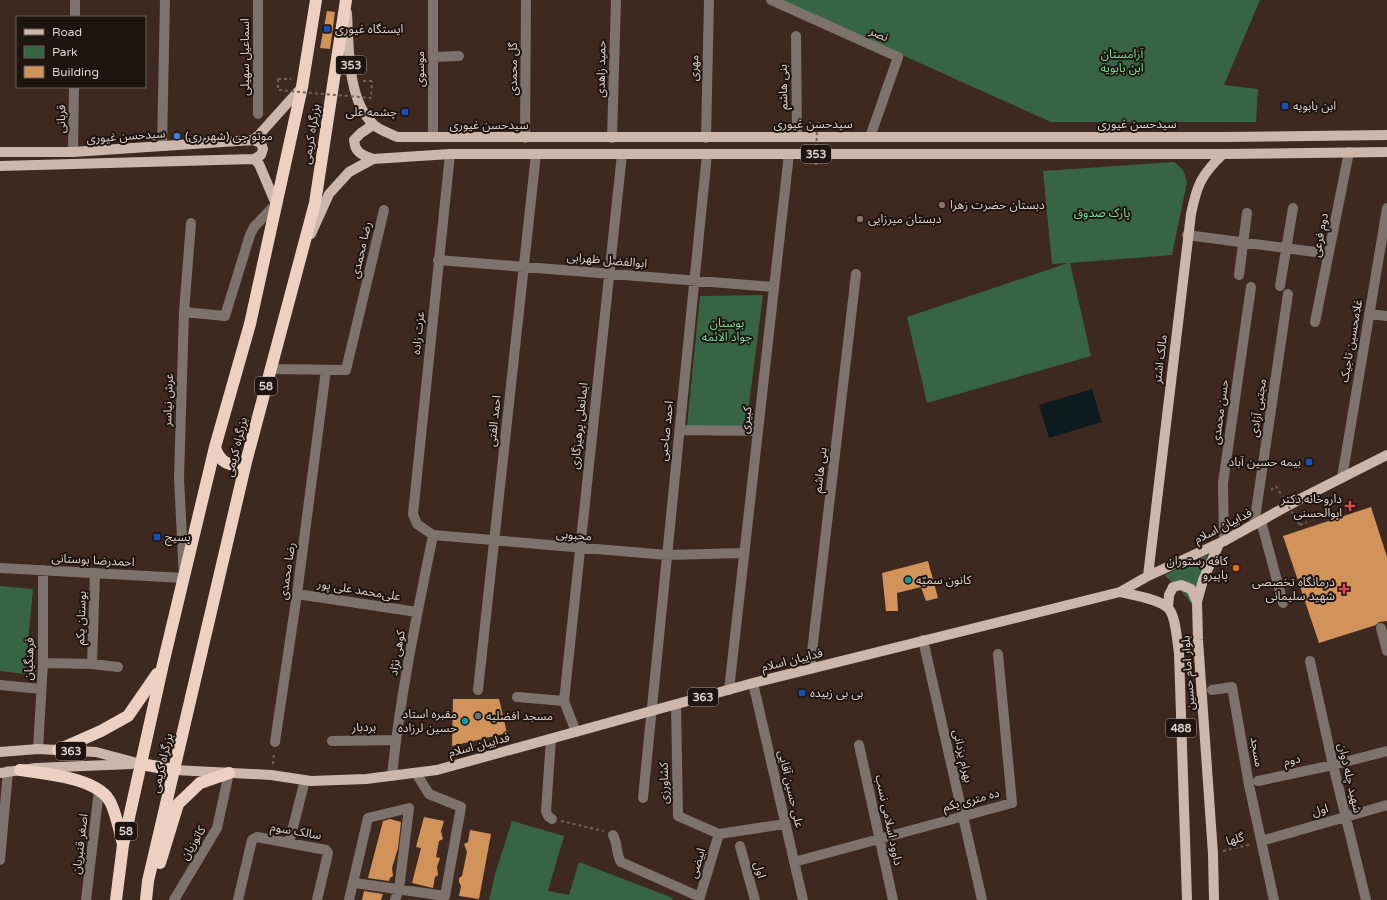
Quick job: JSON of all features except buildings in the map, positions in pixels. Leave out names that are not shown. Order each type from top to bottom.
[{"type":"highway","name":"بزرگراه کریمی","points":[[116,900],[123,845],[163,664],[215,447],[250,324],[302,87],[316,0]]},
{"type":"highway","name":"بزرگراه کریمی","points":[[147,900],[148,881],[246,462],[315,202],[346,0]]},
{"type":"highway","points":[[215,447],[221,459],[226,463],[233,465],[246,462]]},
{"type":"highway","points":[[58,750],[101,731],[128,716],[148,690],[163,664]]},
{"type":"highway","points":[[141,764],[175,770]]},
{"type":"highway","points":[[9,772],[54,775],[85,784],[99,790],[110,800],[123,845]]},
{"type":"highway","points":[[147,900],[178,804],[200,783],[229,772]]},
{"type":"main road","name":"سیدحسن غیوری","points":[[346,0],[352,80],[361,108],[373,125],[397,137],[706,138],[1387,135]]},
{"type":"main road","points":[[252,140],[258,136],[302,87]]},
{"type":"main road","points":[[372,159],[360,154],[354,147],[354,140],[373,125]]},
{"type":"main road","name":"سیدحسن غیوری","points":[[0,152],[73,152],[252,140]]},
{"type":"main road","points":[[252,140],[261,142],[263,149],[261,155],[254,159],[259,164],[276,204]]},
{"type":"main road","name":"353","points":[[300,258],[329,194],[349,172],[372,159],[450,154],[1223,154],[1387,152]]},
{"type":"main road","name":"مالک اشتر","points":[[1148,576],[1187,235],[1197,187],[1208,168],[1223,154]]},
{"type":"main road","name":"سیدحسن غیوری","points":[[0,166],[254,159]]},
{"type":"main road","name":"فداییان اسلام","points":[[175,770],[271,775],[305,780],[366,779],[437,770],[753,683],[1120,592],[1148,576],[1222,542],[1386,454]]},
{"type":"main road","name":"بلوار امام حسین","points":[[1214,900],[1213,854],[1197,602],[1203,580],[1222,542]]},
{"type":"main road","points":[[1120,592],[1151,600],[1168,608],[1168,595],[1173,587],[1181,584],[1192,589],[1197,602]]},
{"type":"main road","name":"بلوار امام حسین","points":[[1168,608],[1173,619],[1178,653],[1187,900]]},
{"type":"main road","name":"363","points":[[0,752],[38,749],[96,752],[141,764]]},
{"type":"main road","name":"363","points":[[9,772],[36,768],[141,764]]},
{"type":"street","points":[[75,0],[75,16]]},
{"type":"street","points":[[162,146],[165,0]]},
{"type":"street","name":"اسماعیل سهیلی","points":[[258,0],[258,114]]},
{"type":"street","name":"موسوی","points":[[433,0],[433,137]]},
{"type":"street","name":"گل محمدی","points":[[525,138],[526,0]]},
{"type":"street","name":"حمید زاهدی","points":[[612,138],[616,0]]},
{"type":"street","name":"مهری","points":[[706,138],[709,0]]},
{"type":"street","name":"نصر","points":[[771,0],[898,58],[870,137]]},
{"type":"street","name":"بنی هاشم","points":[[796,36],[797,137]]},
{"type":"street","points":[[433,57],[459,56]]},
{"type":"street","name":"قربانی","points":[[73,152],[74,88]]},
{"type":"street","name":"دوم فرعی","points":[[1315,322],[1349,152]]},
{"type":"street","name":"عزت زاده","points":[[433,535],[417,524],[413,514],[450,154]]},
{"type":"street","name":"احمد الفتی","points":[[478,690],[536,154]]},
{"type":"street","name":"ایمانعلی پرهیزگاری","points":[[564,701],[608,274],[622,154]]},
{"type":"street","name":"احمد صاحبی","points":[[643,798],[707,154]]},
{"type":"street","name":"کبیری","points":[[729,690],[789,154]]},
{"type":"street","points":[[184,312],[225,316],[250,235],[254,227],[276,204]]},
{"type":"street","points":[[1280,286],[1293,208]]},
{"type":"street","name":"غلامحسین تاجیک","points":[[1342,478],[1387,208]]},
{"type":"street","name":"رضا محمدی","points":[[270,370],[346,370],[384,210]]},
{"type":"street","points":[[1239,275],[1247,213]]},
{"type":"street","name":"عرش نیاسر","points":[[184,578],[178,478],[184,312],[191,223]]},
{"type":"street","points":[[1187,235],[1314,252]]},
{"type":"street","name":"ابوالفضل ظهرابی","points":[[438,260],[774,287]]},
{"type":"street","name":"بنی هاشم","points":[[810,669],[856,274]]},
{"type":"street","name":"حسن محمدی","points":[[1222,542],[1223,483],[1251,287]]},
{"type":"street","name":"مجتبی آزادی","points":[[1258,523],[1288,294]]},
{"type":"street","points":[[1369,314],[1387,316]]},
{"type":"street","name":"رضا محمدی","points":[[275,742],[297,594],[326,370]]},
{"type":"street","points":[[680,430],[758,431]]},
{"type":"street","points":[[1258,523],[1283,603]]},
{"type":"street","name":"محبوبی","points":[[433,535],[579,549],[667,555],[744,553]]},
{"type":"street","name":"کوهی نژاد","points":[[392,776],[396,740],[417,612],[433,535]]},
{"type":"street","name":"احمدرضا بوستانی","points":[[0,568],[184,578]]},
{"type":"street","name":"فرهنگیان","points":[[38,749],[40,689],[43,663],[43,570]]},
{"type":"street","name":"بوستان یکم","points":[[92,664],[95,573]]},
{"type":"street","name":"علی‌محمد علی پور","points":[[297,594],[417,612]]},
{"type":"street","points":[[1382,628],[1387,651]]},
{"type":"street","name":"بهرام یزدانی","points":[[923,640],[982,900]]},
{"type":"street","name":"ده متری یکم","points":[[794,862],[1012,803],[998,654]]},
{"type":"street","name":"شهید چله دوان","points":[[1310,661],[1333,765],[1366,900]]},
{"type":"street","points":[[43,663],[92,664],[118,668]]},
{"type":"street","name":"علی حسین آقایی","points":[[753,683],[803,900]]},
{"type":"street","points":[[0,685],[40,689]]},
{"type":"street","name":"مسجد","points":[[1212,690],[1232,688],[1261,841]]},
{"type":"street","points":[[517,697],[564,701],[576,732]]},
{"type":"street","name":"کشاورزی","points":[[676,705],[678,816],[719,834]]},
{"type":"street","points":[[550,739],[546,811],[548,816],[552,819]]},
{"type":"street","name":"بردبار","points":[[332,741],[396,740]]},
{"type":"street","name":"داوود اسلامی نسب","points":[[859,745],[893,900]]},
{"type":"street","points":[[1333,765],[1387,751]]},
{"type":"street","name":"دوم","points":[[1258,781],[1333,765]]},
{"type":"street","points":[[0,860],[9,772]]},
{"type":"street","name":"کاتوزیان","points":[[174,900],[217,828],[229,772]]},
{"type":"street","points":[[355,883],[399,889],[429,897],[445,896],[461,807],[429,794],[416,773]]},
{"type":"street","points":[[289,843],[305,780]]},
{"type":"street","name":"اصغر قنبریان","points":[[86,900],[99,790]]},
{"type":"street","name":"اول","points":[[1261,841],[1387,805]]},
{"type":"street","points":[[349,900],[355,883],[368,818],[409,808],[399,889],[396,900]]},
{"type":"street","points":[[719,834],[785,824]]},
{"type":"street","name":"ابیضی","points":[[700,899],[719,834]]},
{"type":"street","points":[[613,835],[616,840],[618,857],[621,862],[700,899]]},
{"type":"street","name":"سالک سوم","points":[[238,900],[252,840],[257,838],[326,850],[328,853],[317,900]]},
{"type":"street","points":[[1261,841],[1274,900]]},
{"type":"street","name":"اول","points":[[740,846],[754,900]]},
{"type":"path","points":[[278,78],[278,90],[371,98],[372,81]]},
{"type":"path","points":[[816,164],[817,123],[832,124]]},
{"type":"path","points":[[1271,490],[1276,486],[1300,525],[1307,522]]},
{"type":"path","points":[[271,775],[275,742]]},
{"type":"path","points":[[552,819],[613,835]]},
{"type":"path","name":"گلها","points":[[1213,854],[1261,841]]},
{"type":"green space","name":"آرامستان ابن بابویه","points":[[780,0],[1260,0],[1224,85],[1258,89],[1256,122],[1051,122]]},
{"type":"green space","name":"پارک صدوق","points":[[1174,162],[1183,170],[1187,182],[1172,255],[1070,263],[1091,356],[927,403],[907,317],[1068,263],[1052,264],[1043,171]]},
{"type":"green space","name":"بوستان جواد الائمه","points":[[763,295],[746,428],[687,426],[700,296]]},
{"type":"green space","points":[[1207,555],[1196,610],[1180,589],[1164,575]]},
{"type":"green space","points":[[0,586],[33,589],[25,674],[0,671]]},
{"type":"green space","points":[[512,821],[564,836],[548,891],[569,895],[579,862],[673,898],[672,900],[489,900],[495,874]]},
{"type":"shaded area","points":[[1092,389],[1102,422],[1049,438],[1039,405]]},
{"type":"place","name":"ایستگاه غیوری","points":[[327,29]]},
{"type":"place","name":"ابن بابویه","points":[[1285,106]]},
{"type":"place","name":"چشمه علی","points":[[405,112]]},
{"type":"place","name":"موتو جی (شهر ری)","points":[[177,136]]},
{"type":"place","name":"دبستان حضرت زهرا","points":[[942,205]]},
{"type":"place","name":"دبستان میرزایی","points":[[860,219]]},
{"type":"place","name":"بیمه حسین آباد","points":[[1309,462]]},
{"type":"place","name":"داروخانه دکتر ابوالحسنی","points":[[1350,506]]},
{"type":"place","name":"بسیج","points":[[157,537]]},
{"type":"place","name":"کافه رستوران پاپیرو","points":[[1236,568]]},
{"type":"place","name":"کانون سمیّه","points":[[908,580]]},
{"type":"place","name":"درمانگاه تخصصی شهید سلیمانی","points":[[1344,589]]},
{"type":"place","name":"بی بی زبیده","points":[[802,693]]},
{"type":"place","name":"مسجد افضلیه","points":[[478,716]]},
{"type":"place","name":"مقبره استاد حسین لرزاده","points":[[465,721]]}]
